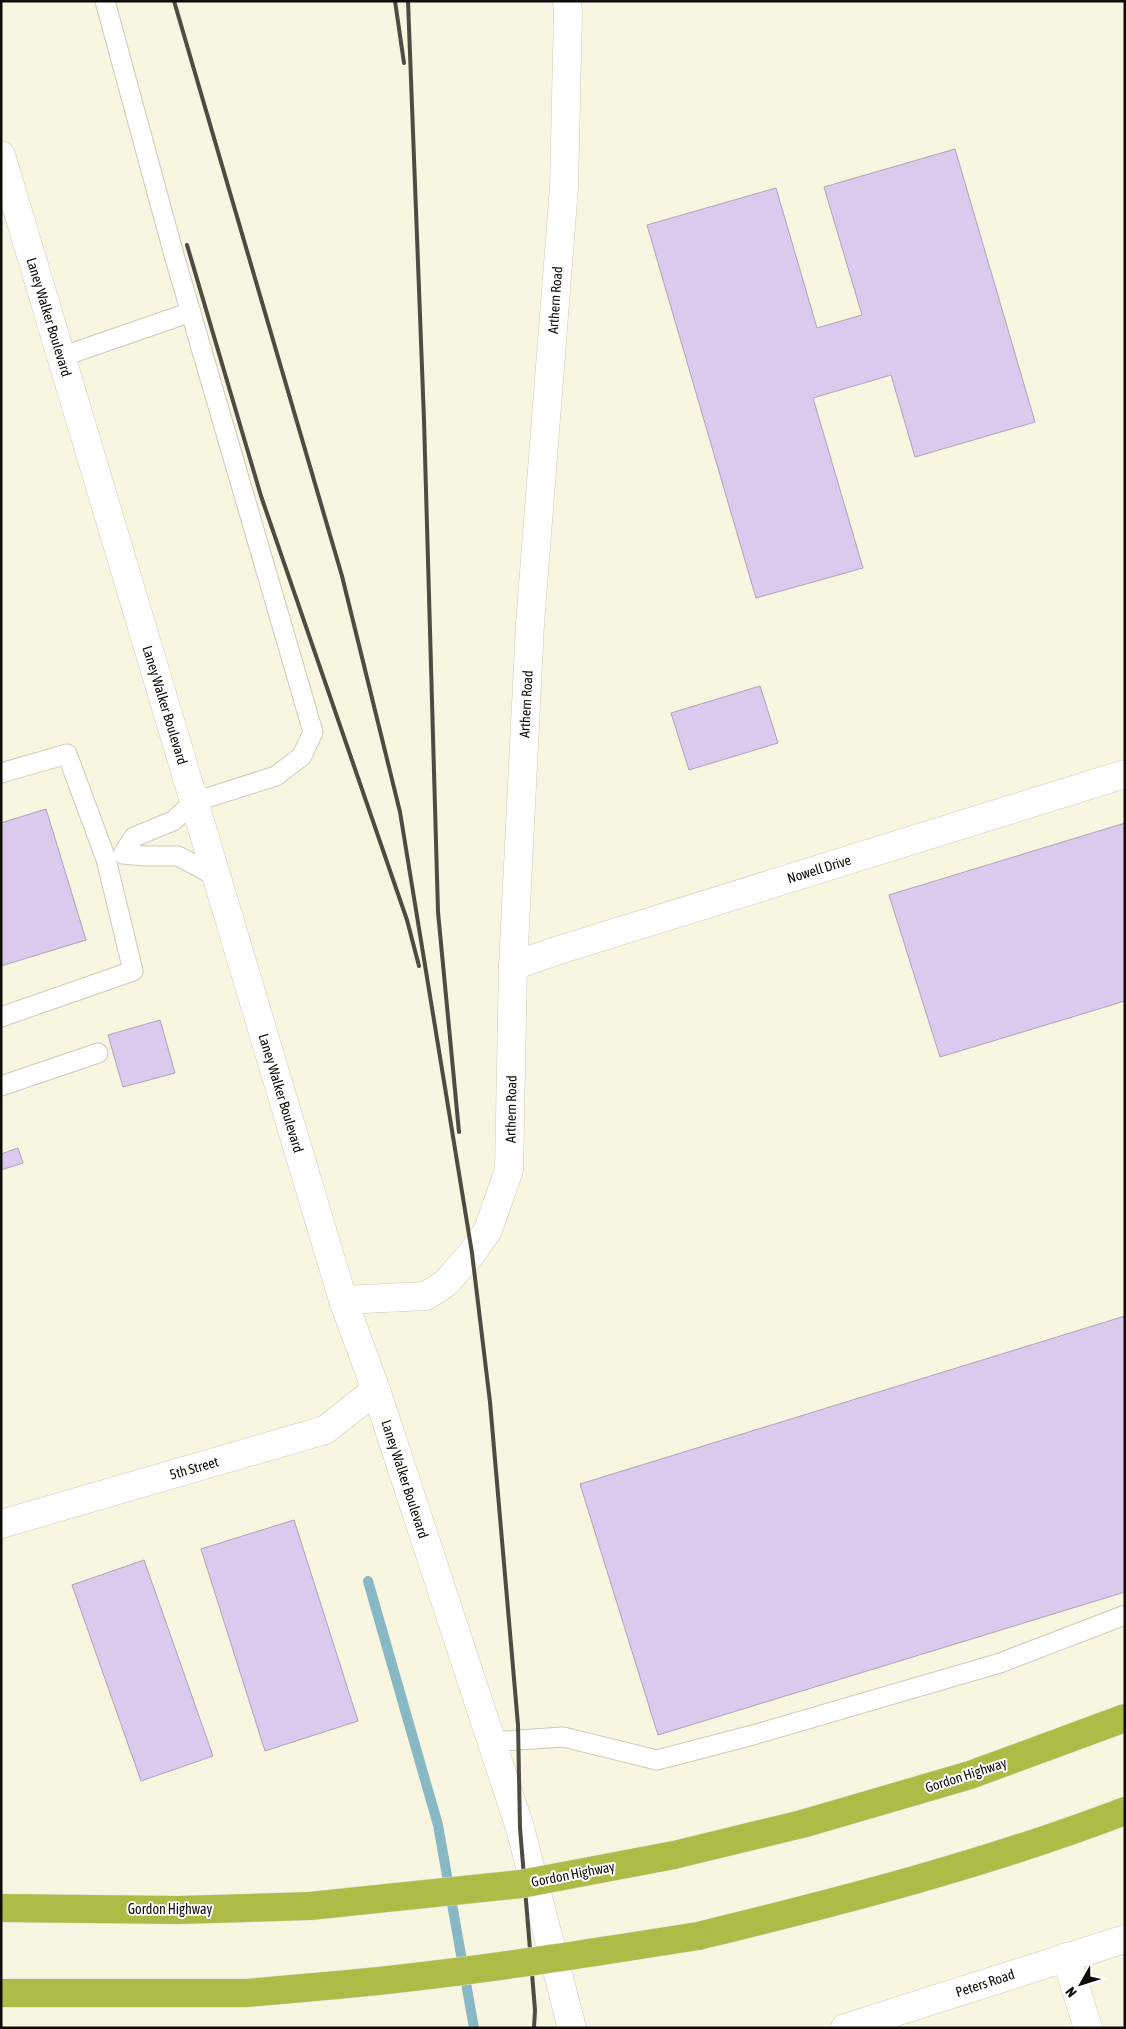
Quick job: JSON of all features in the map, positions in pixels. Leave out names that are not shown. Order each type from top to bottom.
[{"type":"highway","name":"Gordon Highway","points":[[1,1908],[178,1910],[310,1906],[521,1884],[674,1855],[802,1824],[970,1775],[1125,1718]]},
{"type":"highway","points":[[1,1993],[247,1993],[419,1977],[528,1963],[698,1936],[846,1900],[957,1868],[1125,1811]]},
{"type":"highway","points":[[1,1889],[178,1910]]},
{"type":"street","name":"Arthern Road","points":[[343,1300],[426,1296],[446,1283],[472,1253],[488,1230],[509,1170],[513,966],[530,624],[564,186],[567,1]]},
{"type":"street","name":"Laney Walker Boulevard","points":[[4,172],[61,356],[343,1300],[376,1390],[520,1828],[572,2028]]},
{"type":"street","name":"Nowell Drive","points":[[513,966],[1125,774]]},
{"type":"street","name":"5th Street","points":[[1,1524],[325,1430],[376,1390]]},
{"type":"street","name":"Peters Road","points":[[845,2028],[1125,1939]]},
{"type":"street","points":[[1066,1957],[1088,2028]]},
{"type":"lane","points":[[105,1],[191,312],[313,732],[302,756],[276,776],[194,802],[173,821],[134,837],[115,857]]},
{"type":"lane","points":[[61,356],[191,312]]},
{"type":"lane","points":[[1,773],[67,754],[115,857],[133,971],[1,1017]]},
{"type":"lane","points":[[115,857],[178,856],[217,877]]},
{"type":"lane","points":[[1,1086],[98,1053]]},
{"type":"lane","points":[[491,1742],[563,1737],[657,1760],[753,1735],[1000,1663],[1125,1614]]},
{"type":"building","points":[[955,149],[1035,422],[915,457],[891,375],[813,398],[863,568],[756,598],[647,225],[776,188],[817,328],[862,315],[824,187]]},
{"type":"building","points":[[760,686],[778,743],[689,770],[671,713]]},
{"type":"building","points":[[46,809],[86,940],[1,966],[1,823]]},
{"type":"building","points":[[1125,823],[1125,1001],[940,1057],[889,895]]},
{"type":"building","points":[[160,1020],[175,1073],[123,1087],[108,1035]]},
{"type":"building","points":[[18,1148],[23,1163],[1,1170],[1,1154]]},
{"type":"building","points":[[1125,1316],[1125,1592],[658,1735],[580,1484]]},
{"type":"building","points":[[294,1520],[358,1721],[265,1751],[201,1549]]},
{"type":"building","points":[[144,1560],[213,1756],[141,1781],[72,1585]]},
{"type":"waterway","points":[[368,1581],[438,1825],[474,2028]]},
{"type":"railway","points":[[174,1],[342,576],[400,812],[472,1253],[490,1402],[518,1725],[520,1828],[535,2010],[534,2028]]},
{"type":"railway","points":[[395,1],[404,63]]},
{"type":"railway","points":[[408,1],[424,420],[438,912],[459,1132]]},
{"type":"railway","points":[[187,245],[261,496],[407,920],[419,966]]}]
